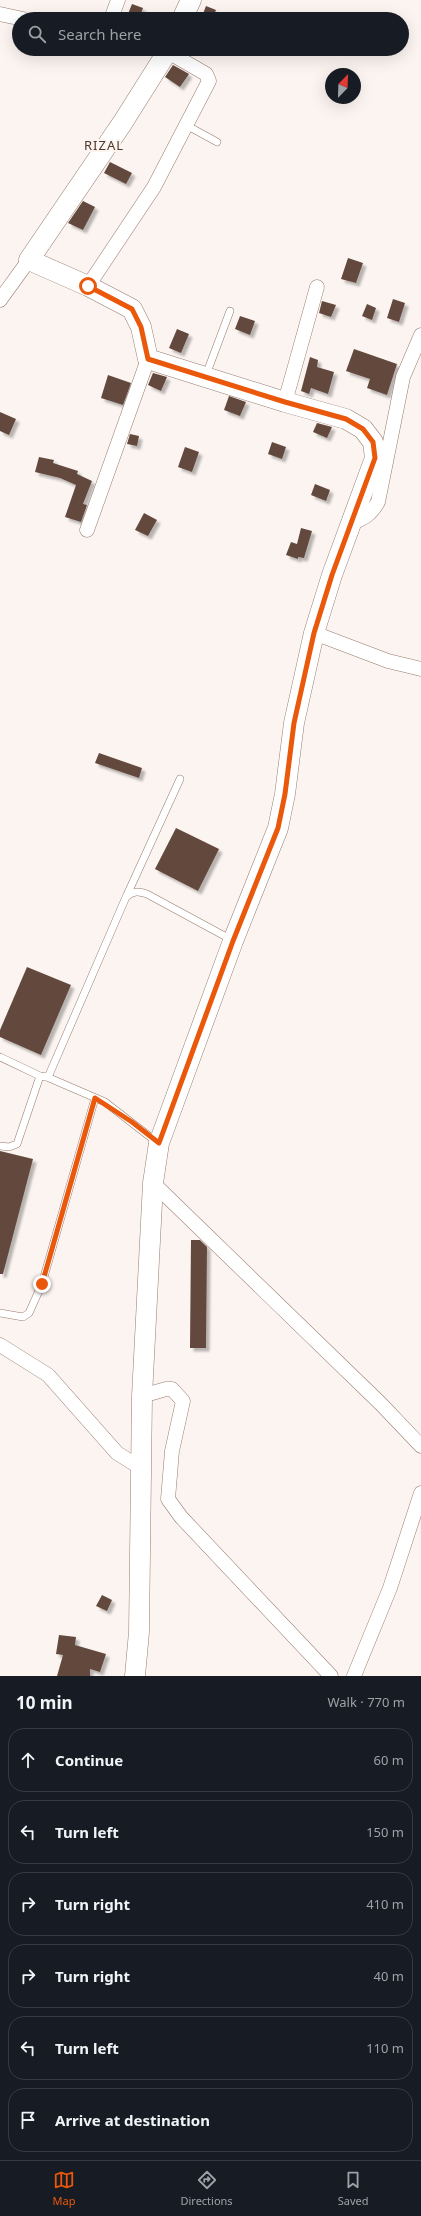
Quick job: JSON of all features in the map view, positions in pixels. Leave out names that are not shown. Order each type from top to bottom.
[{"type":"street","points":[[114,12],[118,0]]},
{"type":"street","points":[[185,12],[191,0]]},
{"type":"street","points":[[0,14],[12,17]]},
{"type":"street","points":[[0,300],[123,122],[161,56]]},
{"type":"street","points":[[88,286],[154,187],[209,81],[206,74],[174,56]]},
{"type":"street","points":[[29,260],[88,286],[132,309],[141,327],[148,359],[87,530]]},
{"type":"street","points":[[285,402],[318,287]]},
{"type":"street","points":[[352,523],[372,512],[378,502],[403,377],[421,335]]},
{"type":"street","points":[[135,1676],[139,1632],[142,1396],[153,1184],[159,1143],[233,941],[278,828],[285,794],[294,723],[314,633],[332,575],[375,458],[373,442],[363,429],[346,419],[285,402],[148,359]]},
{"type":"street","points":[[314,633],[388,661],[421,669]]},
{"type":"street","points":[[153,1184],[375,1398],[421,1446]]},
{"type":"street","points":[[0,1345],[48,1375],[117,1453],[141,1468]]},
{"type":"street","points":[[142,1396],[166,1389],[172,1389],[183,1401],[172,1451],[168,1499],[181,1517],[331,1676]]},
{"type":"street","points":[[354,1676],[390,1588],[421,1494]]},
{"type":"lane","points":[[186,126],[217,142]]},
{"type":"lane","points":[[206,378],[230,311]]},
{"type":"lane","points":[[0,1146],[9,1147],[17,1144],[44,1076],[180,779]]},
{"type":"lane","points":[[126,897],[134,892],[147,894],[233,941]]},
{"type":"lane","points":[[0,1057],[95,1098],[132,1122],[159,1143]]},
{"type":"lane","points":[[0,1313],[23,1317],[29,1313],[42,1284],[95,1098]]},
{"type":"building","points":[[132,4],[143,8],[142,12],[129,12]]},
{"type":"building","points":[[206,6],[216,10],[215,12],[204,12]]},
{"type":"building","points":[[173,65],[189,74],[180,87],[165,77]]},
{"type":"building","points":[[110,162],[132,173],[126,184],[104,173]]},
{"type":"building","points":[[83,201],[95,207],[83,230],[68,223]]},
{"type":"building","points":[[348,258],[363,263],[356,283],[341,279]]},
{"type":"building","points":[[393,299],[405,303],[399,322],[387,318]]},
{"type":"building","points":[[322,301],[336,305],[331,317],[319,313]]},
{"type":"building","points":[[367,304],[376,308],[372,320],[362,316]]},
{"type":"building","points":[[240,316],[255,321],[250,335],[235,329]]},
{"type":"building","points":[[177,329],[189,334],[181,353],[169,348]]},
{"type":"building","points":[[354,349],[397,364],[387,395],[367,388],[370,379],[346,371]]},
{"type":"building","points":[[310,357],[318,360],[317,367],[334,372],[328,394],[311,388],[309,394],[301,391]]},
{"type":"building","points":[[153,373],[167,377],[161,391],[148,385]]},
{"type":"building","points":[[108,375],[131,383],[123,405],[101,398]]},
{"type":"building","points":[[229,396],[246,402],[240,416],[224,410]]},
{"type":"building","points":[[0,412],[16,419],[9,435],[0,431]]},
{"type":"building","points":[[317,423],[332,427],[327,438],[313,432]]},
{"type":"building","points":[[130,434],[139,436],[137,446],[127,444]]},
{"type":"building","points":[[272,442],[286,447],[282,459],[268,454]]},
{"type":"building","points":[[185,447],[199,452],[192,472],[178,467]]},
{"type":"building","points":[[39,457],[54,460],[53,463],[78,471],[77,474],[92,481],[83,504],[87,505],[81,522],[65,517],[76,485],[60,478],[35,472]]},
{"type":"building","points":[[315,484],[330,490],[326,501],[311,495]]},
{"type":"building","points":[[144,513],[157,520],[148,536],[135,530]]},
{"type":"building","points":[[301,528],[312,531],[304,558],[298,557],[298,559],[286,555],[291,542],[297,544]]},
{"type":"building","points":[[99,753],[142,768],[139,778],[95,763]]},
{"type":"building","points":[[176,828],[219,849],[198,891],[155,869]]},
{"type":"building","points":[[27,967],[71,985],[41,1055],[0,1037],[0,1030]]},
{"type":"building","points":[[0,1151],[33,1159],[3,1274],[0,1274]]},
{"type":"building","points":[[191,1240],[200,1240],[207,1247],[206,1348],[190,1348]]},
{"type":"building","points":[[102,1595],[112,1600],[107,1611],[96,1606]]},
{"type":"building","points":[[59,1635],[76,1637],[75,1645],[106,1654],[100,1672],[90,1669],[90,1676],[57,1676],[63,1655],[56,1654]]},
{"type":"district","name":"RIZAL","points":[[104,145]]},
{"type":"route","points":[[42,1284],[95,1098],[104,1102],[159,1143],[233,941],[278,828],[285,794],[294,723],[314,633],[332,575],[375,458],[373,442],[363,429],[346,419],[285,402],[148,359],[141,327],[132,309],[88,286]]}]
